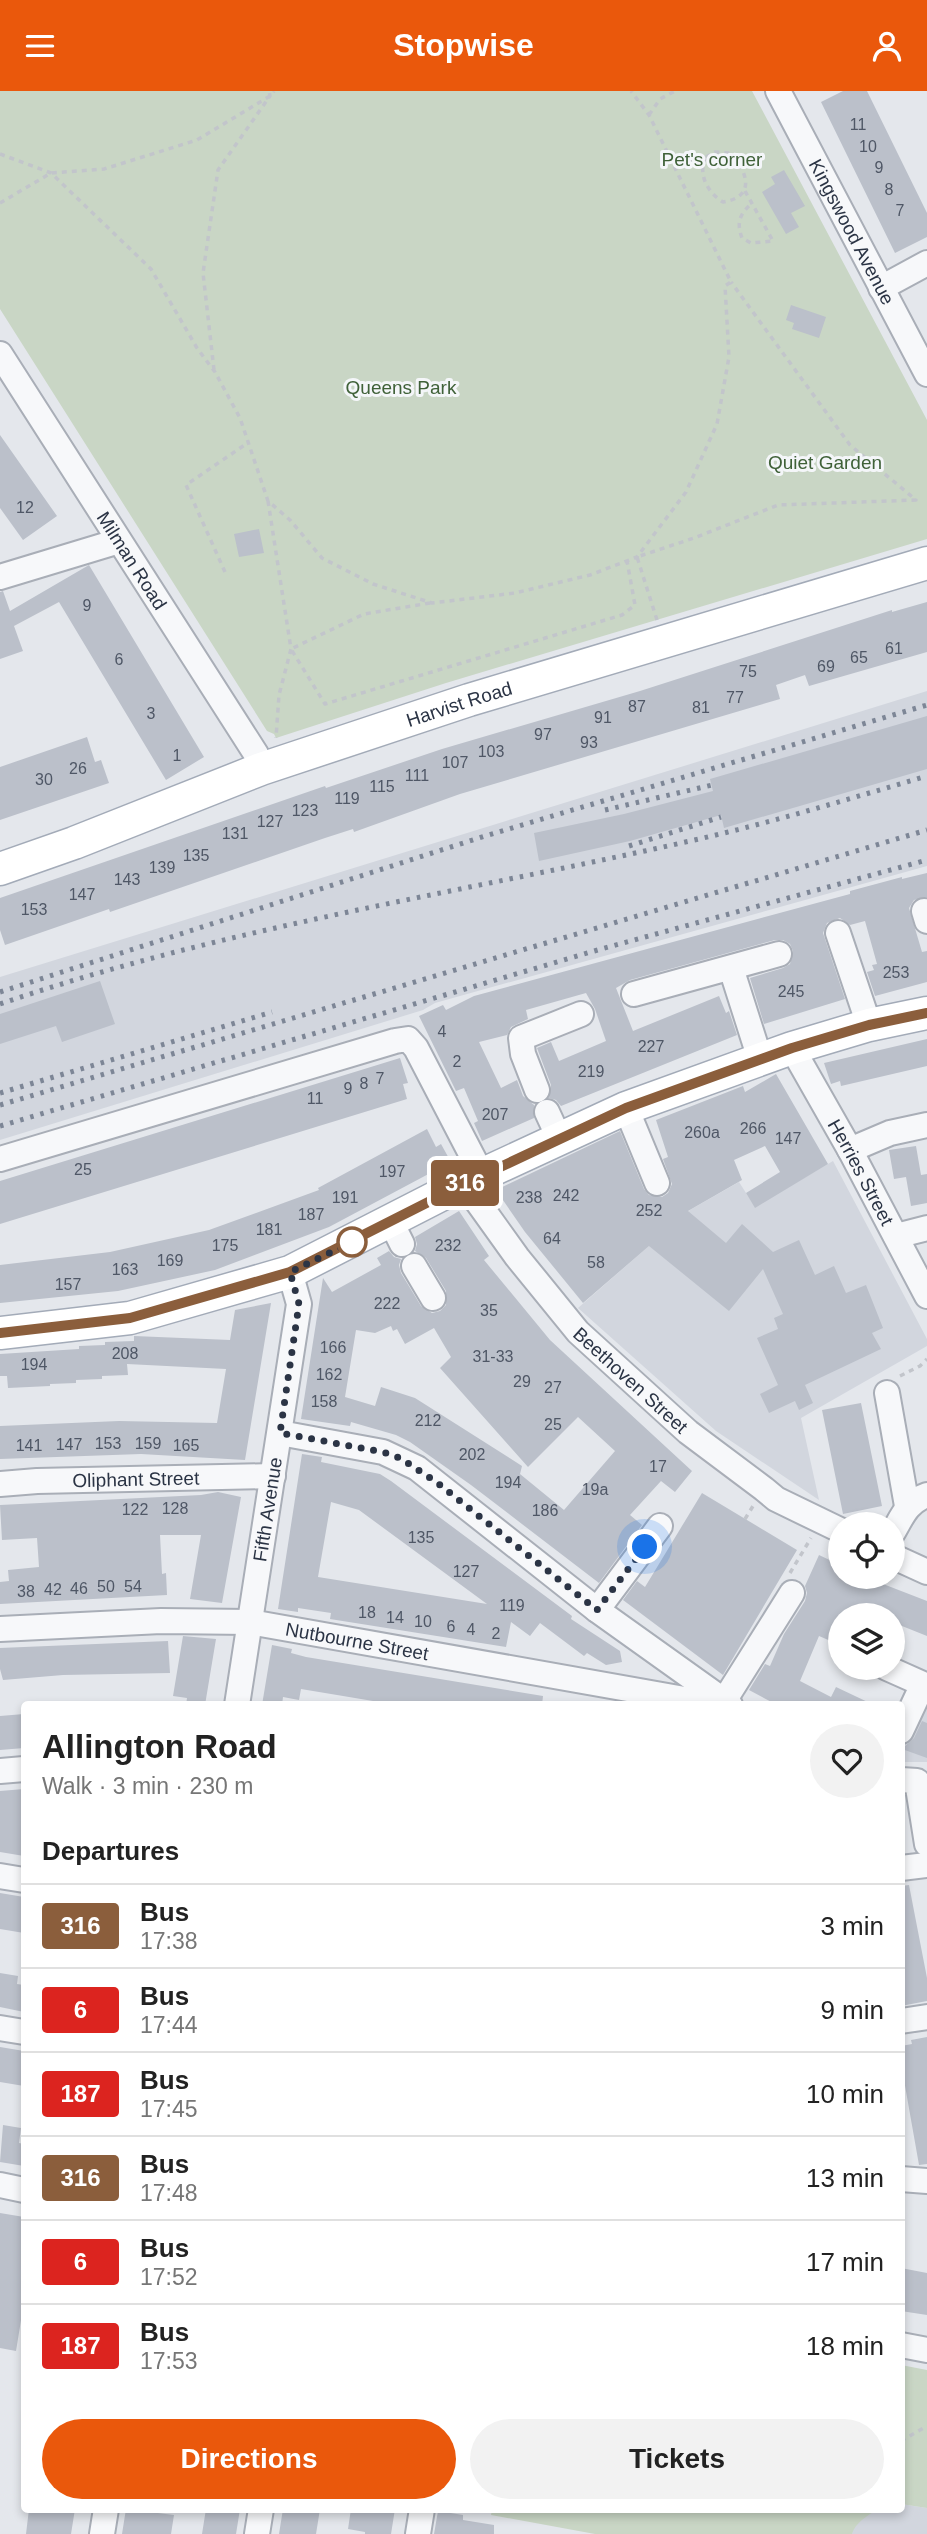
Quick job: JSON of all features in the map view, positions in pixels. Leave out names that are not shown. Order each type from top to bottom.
[{"type":"main road","name":"Harvist Road","points":[[0,869],[74,843],[261,769],[469,700],[927,563]]},
{"type":"main road","points":[[0,1333],[130,1318],[290,1272],[396,1233],[473,1179],[548,1114],[626,1108],[792,1048],[869,1025],[927,1013]]},
{"type":"street","name":"Kingswood Avenue","points":[[778,91],[927,374]]},
{"type":"street","points":[[881,288],[927,264]]},
{"type":"street","name":"Milman Road","points":[[0,354],[256,754],[261,769]]},
{"type":"street","points":[[0,577],[119,541]]},
{"type":"street","points":[[838,933],[869,1025]]},
{"type":"street","points":[[634,994],[779,954]]},
{"type":"street","points":[[731,968],[760,1059]]},
{"type":"street","points":[[548,1114],[523,1054],[521,1038],[581,1014]]},
{"type":"street","name":"Beethoven Street","points":[[0,1159],[408,1039],[416,1048],[473,1179],[517,1257],[578,1332],[688,1432],[776,1499],[828,1524]]},
{"type":"street","name":"Herries Street","points":[[792,1048],[850,1150],[927,1296]]},
{"type":"street","points":[[626,1108],[657,1183]]},
{"type":"street","points":[[850,1150],[890,1133],[927,1125]]},
{"type":"street","points":[[896,1236],[927,1228]]},
{"type":"street","points":[[414,1266],[433,1298]]},
{"type":"street","name":"Fifth Avenue","points":[[238,1701],[299,1304],[290,1272]]},
{"type":"street","points":[[887,1392],[917,1501],[905,1517]]},
{"type":"street","points":[[280,1433],[383,1452],[400,1458],[435,1481],[597,1610],[721,1699],[792,1593]]},
{"type":"street","name":"Oliphant Street","points":[[0,1484],[273,1476]]},
{"type":"street","points":[[597,1610],[660,1526]]},
{"type":"street","points":[[905,1562],[927,1572]]},
{"type":"street","name":"Nutbourne Street","points":[[0,1629],[161,1621],[250,1622],[690,1700],[721,1699]]},
{"type":"street","points":[[905,1676],[923,1684],[905,1722]]},
{"type":"street","points":[[0,1771],[21,1769]]},
{"type":"street","points":[[915,1780],[927,1844]]},
{"type":"street","points":[[905,1868],[927,1865]]},
{"type":"street","points":[[0,1876],[21,1880]]},
{"type":"street","points":[[905,2020],[927,2017]]},
{"type":"street","points":[[0,2028],[21,2032]]},
{"type":"street","points":[[905,2179],[927,2182]]},
{"type":"street","points":[[0,2185],[21,2189]]},
{"type":"street","points":[[905,2346],[927,2350]]},
{"type":"street","points":[[102,2534],[105,2513]]},
{"type":"street","points":[[257,2534],[260,2513]]},
{"type":"street","points":[[418,2534],[421,2513]]},
{"type":"path","points":[[0,203],[51,173],[104,169],[197,140],[274,91]]},
{"type":"path","points":[[291,649],[365,614],[515,593],[590,575],[778,505],[916,499],[850,445],[732,282],[649,115],[631,91]]},
{"type":"path","points":[[649,115],[660,99],[675,91]]},
{"type":"path","points":[[215,372],[203,273],[218,170],[270,94]]},
{"type":"path","points":[[671,160],[681,159],[683,164],[715,152],[730,153],[745,175],[745,191],[752,203],[762,222],[773,241],[751,243],[742,238],[738,221],[743,210],[752,203]]},
{"type":"path","points":[[0,154],[51,173],[151,269],[197,348],[215,372],[240,418],[268,501],[291,649],[325,704],[622,615],[635,605],[627,561]]},
{"type":"path","points":[[706,157],[702,173],[712,196],[723,202],[735,200],[745,191]]},
{"type":"path","points":[[637,557],[686,492],[717,425],[729,357],[725,286],[732,282]]},
{"type":"path","points":[[225,572],[186,485],[249,442]]},
{"type":"path","points":[[268,501],[290,520],[322,558],[373,584],[432,603]]},
{"type":"path","points":[[637,557],[656,619]]},
{"type":"path","points":[[276,738],[279,695],[291,649]]},
{"type":"path","points":[[887,1392],[893,1379],[927,1359]]},
{"type":"path","points":[[792,1593],[782,1588],[812,1536]]},
{"type":"path","points":[[905,2439],[927,2426]]},
{"type":"shaded area","points":[[927,691],[927,866],[435,1003],[423,1010],[0,1140],[0,977]]},
{"type":"shaded area","points":[[833,1161],[927,1339],[927,1346],[801,1418],[819,1500],[716,1431],[578,1308],[690,1210],[739,1182],[755,1207]]},
{"type":"shaded area","points":[[927,1683],[927,1762],[905,1762],[905,1730]]},
{"type":"shaded area","points":[[905,2505],[927,2508],[927,2534],[852,2534],[856,2513],[905,2513]]},
{"type":"green space","name":"Queens Park","points":[[0,91],[752,91],[927,420],[927,539],[446,683],[276,738],[267,731],[0,309]]},
{"type":"green space","points":[[905,2366],[927,2370],[927,2508],[905,2505]]},
{"type":"green space","points":[[872,2513],[859,2523],[852,2534],[595,2534],[491,2515]]},
{"type":"building","points":[[843,91],[867,91],[927,213],[927,237],[895,253],[821,102]]},
{"type":"building","points":[[784,170],[805,206],[791,213],[799,227],[786,234],[762,192],[775,184],[771,177]]},
{"type":"building","points":[[791,305],[826,317],[819,338],[792,329],[794,323],[786,320]]},
{"type":"building","points":[[0,435],[57,516],[23,540],[0,508]]},
{"type":"building","points":[[259,529],[264,553],[239,557],[234,534]]},
{"type":"building","points":[[89,565],[204,757],[166,780],[59,602],[14,626],[23,651],[0,659],[0,592],[3,591],[10,611]]},
{"type":"building","points":[[927,602],[927,652],[809,686],[805,675],[776,685],[780,699],[460,794],[354,832],[353,829],[325,838],[5,945],[0,930],[0,898],[325,786],[326,788],[442,749],[640,691],[892,610]]},
{"type":"building","points":[[927,716],[927,769],[724,828],[721,815],[630,841],[539,861],[534,833],[713,791],[710,779]]},
{"type":"building","points":[[87,737],[95,762],[101,760],[109,783],[0,820],[0,767]]},
{"type":"building","points":[[927,873],[927,897],[914,900],[909,908],[922,952],[927,951],[927,982],[875,996],[867,972],[874,970],[872,965],[877,964],[865,921],[850,925],[840,918],[827,923],[823,933],[845,999],[764,1024],[750,978],[790,964],[793,951],[790,944],[783,940],[630,980],[616,988],[633,1031],[719,996],[726,1013],[729,1011],[737,1035],[561,1106],[556,1100],[549,1098],[551,1085],[537,1048],[551,1042],[559,1061],[606,1041],[595,1009],[586,993],[526,1010],[528,1019],[511,1027],[507,1035],[479,1042],[501,1088],[517,1080],[523,1096],[534,1105],[534,1118],[482,1141],[474,1123],[478,1121],[464,1088],[456,1091],[419,1016],[443,1005],[446,1010],[474,996],[850,894],[850,891]]},
{"type":"building","points":[[100,981],[115,1024],[62,1042],[56,1026],[0,1044],[0,1014]]},
{"type":"building","points":[[927,1039],[927,1066],[841,1086],[840,1081],[831,1084],[824,1063]]},
{"type":"building","points":[[400,1058],[408,1083],[403,1084],[407,1099],[0,1224],[0,1181]]},
{"type":"building","points":[[776,1074],[828,1164],[755,1208],[746,1193],[780,1172],[765,1146],[734,1160],[742,1180],[688,1211],[726,1243],[742,1224],[773,1252],[799,1240],[815,1275],[834,1266],[846,1293],[866,1285],[883,1328],[872,1333],[881,1349],[805,1385],[813,1403],[799,1410],[795,1401],[769,1413],[760,1394],[778,1385],[757,1338],[778,1329],[774,1318],[783,1314],[763,1269],[729,1311],[649,1246],[583,1303],[525,1232],[496,1190],[620,1131],[644,1189],[649,1195],[662,1197],[668,1193],[672,1184],[663,1159],[668,1157],[656,1120],[743,1086],[745,1092]]},
{"type":"building","points":[[427,1129],[436,1147],[441,1144],[451,1162],[329,1227],[215,1270],[118,1291],[0,1303],[0,1265],[110,1252],[209,1230],[319,1190],[318,1188]]},
{"type":"building","points":[[916,1146],[921,1175],[927,1174],[927,1203],[911,1206],[906,1177],[894,1179],[889,1150]]},
{"type":"building","points":[[459,1211],[489,1256],[484,1260],[550,1340],[692,1471],[675,1492],[661,1481],[630,1515],[642,1525],[599,1583],[410,1442],[396,1435],[351,1422],[350,1426],[301,1419],[323,1278],[332,1292],[381,1265],[377,1258],[389,1251],[394,1257],[401,1259],[401,1273],[421,1306],[432,1313],[440,1311],[446,1305],[446,1291],[426,1258],[415,1251],[415,1237]],"holes":[[[391,1326],[393,1331],[397,1329],[405,1344],[434,1328],[451,1357],[440,1368],[528,1467],[578,1417],[615,1451],[564,1510],[520,1474],[522,1466],[415,1398],[381,1387],[375,1406],[345,1397],[356,1330],[375,1333]]]},
{"type":"building","points":[[271,1303],[245,1460],[141,1454],[0,1459],[0,1426],[119,1421],[217,1423],[226,1369],[127,1364],[128,1375],[102,1376],[102,1379],[76,1380],[76,1383],[50,1386],[8,1388],[7,1376],[0,1376],[0,1354],[79,1349],[79,1346],[105,1345],[105,1342],[134,1341],[134,1336],[230,1340],[235,1310]]},
{"type":"building","points":[[861,1403],[882,1506],[843,1512],[822,1410]]},
{"type":"building","points":[[302,1454],[322,1457],[321,1462],[380,1474],[391,1481],[572,1616],[571,1619],[620,1651],[622,1662],[606,1665],[587,1653],[584,1656],[540,1623],[530,1636],[511,1622],[506,1647],[330,1619],[331,1613],[298,1608],[298,1612],[278,1609]],"holes":[[[331,1502],[359,1510],[487,1604],[318,1577]]]},
{"type":"building","points":[[218,1492],[241,1497],[222,1603],[190,1599],[201,1535],[160,1535],[162,1574],[166,1573],[167,1595],[0,1604],[0,1582],[9,1581],[8,1570],[39,1567],[37,1538],[2,1540],[0,1505]]},
{"type":"building","points":[[702,1493],[797,1550],[723,1675],[623,1600],[637,1581],[645,1587]]},
{"type":"building","points":[[819,1555],[828,1559],[828,1589],[896,1589],[927,1601],[927,1636],[905,1627],[905,1603],[828,1603],[828,1640],[819,1636],[800,1681],[831,1697],[836,1687],[866,1701],[770,1701],[749,1690],[765,1664],[770,1666],[807,1593],[805,1586]]},
{"type":"building","points":[[183,1636],[216,1639],[206,1701],[187,1701],[187,1698],[173,1696]]},
{"type":"building","points":[[168,1641],[170,1673],[63,1675],[3,1680],[0,1669],[0,1648]]},
{"type":"building","points":[[272,1645],[292,1649],[291,1653],[306,1657],[543,1696],[542,1701],[373,1701],[301,1689],[299,1700],[283,1697],[282,1701],[263,1701]]},
{"type":"building","points":[[21,1714],[21,1748],[0,1750],[0,1716]]},
{"type":"building","points":[[922,1721],[927,1723],[927,1758],[905,1750],[905,1746],[914,1738]]},
{"type":"building","points":[[21,1789],[21,1856],[0,1852],[0,1791]]},
{"type":"building","points":[[909,1885],[927,1978],[927,2001],[905,2005],[905,1886]]},
{"type":"building","points":[[0,1893],[21,1896],[21,1932],[0,1929]]},
{"type":"building","points":[[0,1973],[18,1976],[17,1984],[21,1985],[21,2011],[0,2007]]},
{"type":"building","points":[[927,2037],[927,2164],[919,2165],[905,2086],[905,2045],[912,2044],[911,2040]]},
{"type":"building","points":[[0,2047],[21,2050],[21,2086],[0,2082]]},
{"type":"building","points":[[3,2125],[21,2128],[21,2166],[0,2162]]},
{"type":"building","points":[[0,2213],[21,2216],[21,2320],[16,2351],[0,2348]]},
{"type":"building","points":[[905,2269],[927,2273],[927,2315],[905,2312]]},
{"type":"building","points":[[29,2513],[74,2513],[71,2534],[26,2534]]},
{"type":"building","points":[[125,2513],[174,2515],[171,2534],[122,2534]]},
{"type":"building","points":[[205,2513],[239,2513],[236,2534],[202,2534]]},
{"type":"building","points":[[282,2513],[319,2513],[316,2534],[279,2534]]},
{"type":"building","points":[[350,2513],[394,2513],[391,2534],[365,2534],[348,2529]]},
{"type":"building","points":[[438,2513],[463,2515],[463,2520],[494,2525],[494,2534],[434,2534]]},
{"type":"railway","points":[[0,992],[485,836],[927,705]]},
{"type":"railway","points":[[0,1004],[84,977],[253,933],[712,836],[927,776]]},
{"type":"railway","points":[[605,810],[712,785]]},
{"type":"railway","points":[[629,846],[721,817]]},
{"type":"railway","points":[[0,1105],[927,830]]},
{"type":"railway","points":[[0,1126],[601,949],[927,860]]},
{"type":"railway","points":[[0,1093],[272,1012]]},
{"type":"bus line","name":"316","points":[[0,1333],[130,1318],[290,1272],[464,1184],[626,1108],[792,1048],[869,1025],[927,1013]]},
{"type":"route","points":[[352,1242],[290,1272],[299,1304],[280,1433],[383,1452],[400,1458],[435,1481],[597,1610],[645,1547]]},
{"type":"park label","name":"Pet's corner","points":[[712,159]]},
{"type":"park label","name":"Quiet Garden","points":[[825,462]]}]
